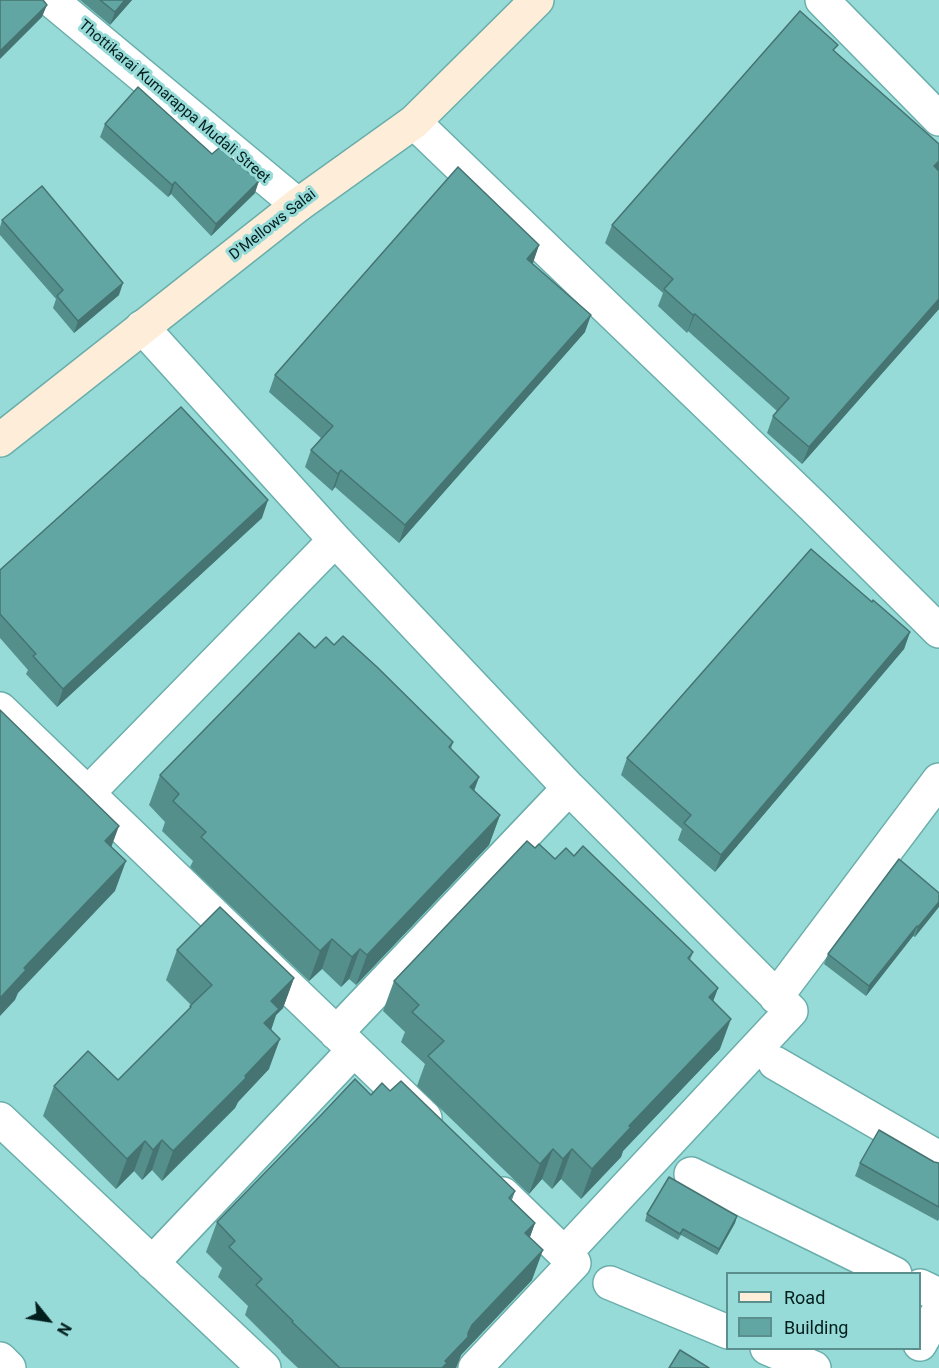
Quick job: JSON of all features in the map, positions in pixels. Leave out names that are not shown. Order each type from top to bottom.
[{"type":"main road","name":"D'Mellows Salai","points":[[0,440],[298,205],[414,122],[537,0]]},
{"type":"street","name":"Thottikarai Kumarappa Mudali Street","points":[[51,0],[298,205]]},
{"type":"street","points":[[822,0],[939,119]]},
{"type":"street","points":[[414,122],[797,490],[939,631]]},
{"type":"street","points":[[142,327],[335,540],[569,788],[790,1011],[565,1253]]},
{"type":"street","points":[[88,793],[335,540]]},
{"type":"street","points":[[0,709],[447,1139]]},
{"type":"street","points":[[776,997],[939,780]]},
{"type":"street","points":[[153,1263],[345,1041],[569,788]]},
{"type":"street","points":[[776,1063],[939,1158]]},
{"type":"street","points":[[0,1119],[264,1368]]},
{"type":"street","points":[[474,1368],[574,1263],[480,1172]]},
{"type":"street","points":[[691,1174],[891,1272]]},
{"type":"street","points":[[610,1283],[726,1331]]},
{"type":"street","points":[[921,1286],[939,1295]]},
{"type":"street","points":[[921,1342],[939,1310]]},
{"type":"street","points":[[772,1350],[814,1368]]},
{"type":"street","points":[[906,1368],[916,1350]]},
{"type":"street","points":[[0,1359],[9,1368]]},
{"type":"building","points":[[0,0],[43,0],[47,5],[0,51]]},
{"type":"building","points":[[100,0],[125,0],[115,12]]},
{"type":"building","points":[[800,11],[838,45],[833,50],[939,144],[939,161],[934,166],[939,171],[939,299],[809,447],[773,416],[789,398],[664,289],[673,279],[612,225]]},
{"type":"building","points":[[138,87],[212,154],[219,148],[259,181],[216,224],[175,182],[172,185],[105,124]]},
{"type":"building","points":[[458,167],[539,245],[527,259],[591,315],[405,525],[341,470],[338,474],[311,450],[333,426],[275,375]]},
{"type":"building","points":[[42,186],[123,283],[78,321],[57,296],[63,290],[2,220]]},
{"type":"building","points":[[181,407],[268,500],[63,689],[33,656],[36,654],[0,614],[0,570]]},
{"type":"building","points":[[811,549],[910,632],[721,855],[684,823],[691,815],[627,758]]},
{"type":"building","points":[[299,633],[315,648],[326,637],[334,645],[343,636],[453,742],[449,747],[479,777],[470,787],[500,815],[367,955],[360,949],[352,957],[332,939],[320,951],[201,837],[206,832],[173,801],[179,794],[160,775]]},
{"type":"building","points":[[0,710],[119,826],[105,841],[126,861],[24,968],[26,970],[0,998]]},
{"type":"building","points":[[527,841],[535,848],[539,844],[555,859],[566,848],[574,856],[583,846],[693,952],[688,958],[718,988],[709,997],[731,1019],[629,1126],[631,1127],[592,1169],[572,1149],[563,1159],[553,1149],[540,1164],[428,1056],[444,1041],[412,1012],[419,1005],[394,981]]},
{"type":"building","points":[[899,859],[939,893],[939,902],[869,986],[828,954]]},
{"type":"building","points":[[220,907],[294,978],[271,1001],[279,1009],[264,1023],[280,1039],[245,1076],[246,1078],[173,1151],[162,1140],[153,1150],[145,1141],[127,1159],[54,1086],[88,1051],[118,1080],[212,985],[177,950]]},
{"type":"building","points":[[355,1079],[371,1095],[382,1083],[390,1091],[401,1081],[515,1191],[509,1198],[535,1223],[525,1233],[543,1250],[472,1325],[468,1337],[445,1361],[447,1363],[442,1368],[340,1368],[256,1285],[262,1279],[229,1247],[235,1241],[217,1222]]},
{"type":"building","points":[[879,1130],[939,1163],[939,1207],[860,1163]]},
{"type":"building","points":[[669,1177],[737,1216],[719,1249],[683,1229],[680,1234],[647,1214]]},
{"type":"building","points":[[680,1350],[709,1368],[669,1368]]}]
